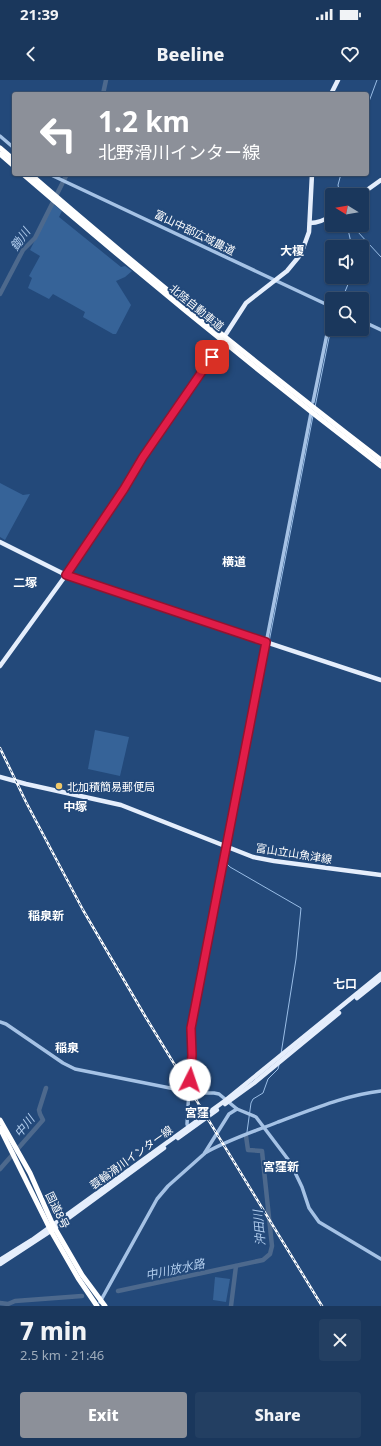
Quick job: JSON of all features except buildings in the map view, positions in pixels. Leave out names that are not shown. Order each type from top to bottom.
[{"type":"highway","points":[[0,148],[12,158]]},
{"type":"highway","points":[[0,154],[12,164]]},
{"type":"highway","name":"北陸自動車道","points":[[26,176],[258,370],[381,466]]},
{"type":"highway","name":"北陸自動車道","points":[[32,176],[49,194]]},
{"type":"highway","name":"北陸自動車道","points":[[146,276],[381,460]]},
{"type":"highway","name":"国道8号","points":[[0,1120],[30,1173],[52,1228]]},
{"type":"highway","name":"国道8号","points":[[0,1128],[78,1278],[99,1304],[105,1306]]},
{"type":"main road","points":[[332,92],[338,80]]},
{"type":"main road","points":[[226,334],[246,303],[287,270],[301,254],[307,240],[310,223],[312,176]]},
{"type":"main road","points":[[369,189],[381,180]]},
{"type":"main road","points":[[310,223],[321,222],[325,219]]},
{"type":"main road","points":[[0,666],[66,575],[124,489],[143,457],[192,388],[220,344]]},
{"type":"main road","points":[[0,542],[66,575],[381,680]]},
{"type":"main road","name":"富山立山魚津線","points":[[0,777],[121,805],[226,847],[263,859],[381,875]]},
{"type":"main road","name":"蓑輪滑川インター線","points":[[0,1264],[52,1228],[227,1100],[381,974]]},
{"type":"main road","name":"蓑輪滑川インター線","points":[[0,1260],[52,1228],[188,1127],[254,1083],[381,979]]},
{"type":"street","points":[[0,136],[12,146]]},
{"type":"street","name":"富山中部広域農道","points":[[53,176],[325,304]]},
{"type":"street","points":[[369,324],[381,330]]},
{"type":"street","points":[[312,402],[326,336]]},
{"type":"street","points":[[188,1127],[192,1055],[191,1028],[311,413]]},
{"type":"street","points":[[0,1022],[6,1024],[63,1063],[75,1069],[189,1092],[219,1094],[237,1109],[256,1117],[296,1171],[309,1208],[319,1222],[381,1259]]},
{"type":"street","points":[[99,1304],[157,1199],[168,1186],[204,1154],[223,1143],[321,1106],[370,1092],[381,1091]]},
{"type":"street","points":[[204,1154],[229,1114],[237,1109]]},
{"type":"shaded area","points":[[53,204],[62,211],[59,217],[121,267],[125,266],[132,271],[125,277],[116,281],[131,305],[116,334],[113,334],[83,317],[85,312],[53,294],[49,299],[28,288],[32,278],[29,276],[40,256],[30,250]]},
{"type":"shaded area","points":[[0,483],[23,495],[30,494],[5,540],[0,537]]},
{"type":"shaded area","points":[[95,730],[129,737],[120,776],[88,769]]},
{"type":"shaded area","points":[[215,1277],[230,1279],[226,1302],[213,1300]]},
{"type":"waterway","name":"鋤川","points":[[103,92],[106,80]]},
{"type":"waterway","points":[[369,102],[377,80]]},
{"type":"waterway","name":"鋤川","points":[[0,294],[23,250],[35,238],[66,176]]},
{"type":"waterway","points":[[339,188],[340,176]]},
{"type":"waterway","points":[[349,232],[350,240]]},
{"type":"waterway","points":[[358,232],[381,257]]},
{"type":"waterway","points":[[345,292],[348,284]]},
{"type":"waterway","points":[[315,407],[329,336]]},
{"type":"waterway","points":[[269,642],[313,416]]},
{"type":"waterway","points":[[228,846],[269,645]]},
{"type":"waterway","points":[[228,849],[226,863],[230,867],[301,908],[296,959],[281,1054]]},
{"type":"waterway","points":[[247,1132],[251,1103],[253,1099],[263,1093],[268,1079],[278,1069],[279,1065]]},
{"type":"waterway","name":"中川","points":[[0,1169],[43,1120],[39,1110],[46,1088]]},
{"type":"waterway","name":"沖田川","points":[[118,1291],[263,1260],[270,1254],[272,1246],[262,1151],[248,1150],[246,1136]]},
{"type":"waterway","name":"沖田川","points":[[231,1306],[236,1266]]},
{"type":"waterway","name":"中川放水路","points":[[0,1303],[8,1304],[15,1301],[82,1296]]},
{"type":"railway","points":[[0,748],[26,802],[83,910],[145,1016],[322,1306]]},
{"type":"place","name":"北加積簡易郵便局","points":[[59,786]]},
{"type":"district","name":"大榎","points":[[292,250]]},
{"type":"district","name":"横道","points":[[234,561]]},
{"type":"district","name":"二塚","points":[[25,582]]},
{"type":"district","name":"中塚","points":[[75,806]]},
{"type":"district","name":"稲泉新","points":[[46,915]]},
{"type":"district","name":"七口","points":[[345,983]]},
{"type":"district","name":"稲泉","points":[[67,1047]]},
{"type":"district","name":"宮窪","points":[[197,1112]]},
{"type":"district","name":"宮窪新","points":[[281,1166]]},
{"type":"route","points":[[190,1080],[192,1055],[190,1037],[191,1028],[266,642],[66,575],[124,489],[143,457],[212,357]]}]
